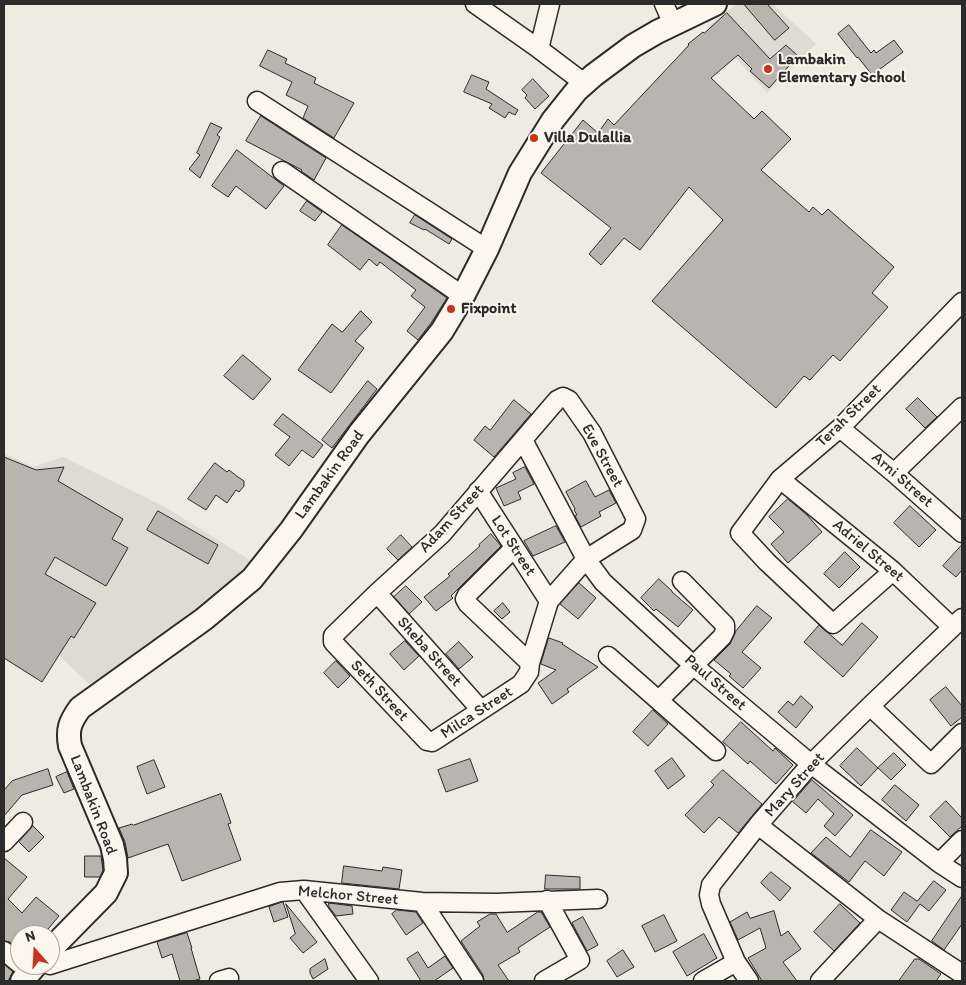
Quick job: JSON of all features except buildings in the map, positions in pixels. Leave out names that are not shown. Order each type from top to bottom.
[{"type":"main road","name":"Lambakin Road","points":[[60,940],[106,893],[116,873],[112,845],[70,746],[69,726],[73,718],[80,708],[204,619],[252,579],[291,530],[358,434],[442,331],[487,249],[520,173],[552,120],[584,83],[633,46],[657,32],[715,4]]},
{"type":"street","points":[[539,49],[550,4]]},
{"type":"street","points":[[664,4],[673,24]]},
{"type":"street","points":[[485,7],[584,83]]},
{"type":"street","points":[[257,101],[487,249]]},
{"type":"street","points":[[282,170],[462,296]]},
{"type":"street","name":"Terah Street","points":[[893,571],[833,624],[767,562],[740,533],[780,479],[840,428],[962,302]]},
{"type":"street","name":"Adam Street","points":[[333,636],[442,534],[557,400],[563,397]]},
{"type":"street","name":"Eve Street","points":[[563,397],[569,400],[592,433],[636,519]]},
{"type":"street","points":[[894,472],[962,407]]},
{"type":"street","name":"Arni Street","points":[[840,428],[960,528]]},
{"type":"street","name":"Paul Street","points":[[523,440],[586,559],[603,582],[693,665],[811,764],[939,863],[962,878]]},
{"type":"street","name":"Adriel Street","points":[[780,479],[957,623]]},
{"type":"street","name":"Lot Street","points":[[478,492],[549,601]]},
{"type":"street","name":"Milca Street","points":[[432,742],[520,684],[529,672],[549,601],[586,559],[632,530],[636,519]]},
{"type":"street","points":[[514,548],[467,595],[465,600],[530,663]]},
{"type":"street","points":[[659,700],[722,637],[725,631],[725,625],[682,581]]},
{"type":"street","name":"Sheba Street","points":[[377,594],[481,710]]},
{"type":"street","name":"Mary Street","points":[[749,981],[736,962],[711,904],[709,895],[711,885],[758,825],[811,764],[957,623]]},
{"type":"street","name":"Seth Street","points":[[333,636],[333,642],[427,741],[432,742]]},
{"type":"street","points":[[608,656],[716,751]]},
{"type":"street","points":[[870,706],[931,764],[962,732]]},
{"type":"street","points":[[4,842],[23,822]]},
{"type":"street","points":[[758,825],[878,920],[962,974]]},
{"type":"street","points":[[939,863],[962,840]]},
{"type":"street","points":[[304,890],[369,981]]},
{"type":"street","name":"Melchor Street","points":[[60,960],[280,892],[304,890],[422,902],[496,903],[598,899]]},
{"type":"street","points":[[544,981],[580,960],[547,900]]},
{"type":"street","points":[[422,902],[474,981]]},
{"type":"street","points":[[820,981],[878,920]]},
{"type":"street","points":[[703,981],[736,962]]},
{"type":"shaded area","name":"Lambakin Elementary School","points":[[736,4],[773,4],[816,44],[767,93],[708,27]]},
{"type":"shaded area","points":[[4,453],[33,467],[63,457],[165,507],[256,564],[215,600],[92,687],[57,653],[38,680],[4,659]]},
{"type":"place","name":"Lambakin Elementary School","points":[[768,69]]},
{"type":"place","name":"Villa Dulallia","points":[[534,138]]},
{"type":"place","name":"Fixpoint","points":[[451,309]]}]
